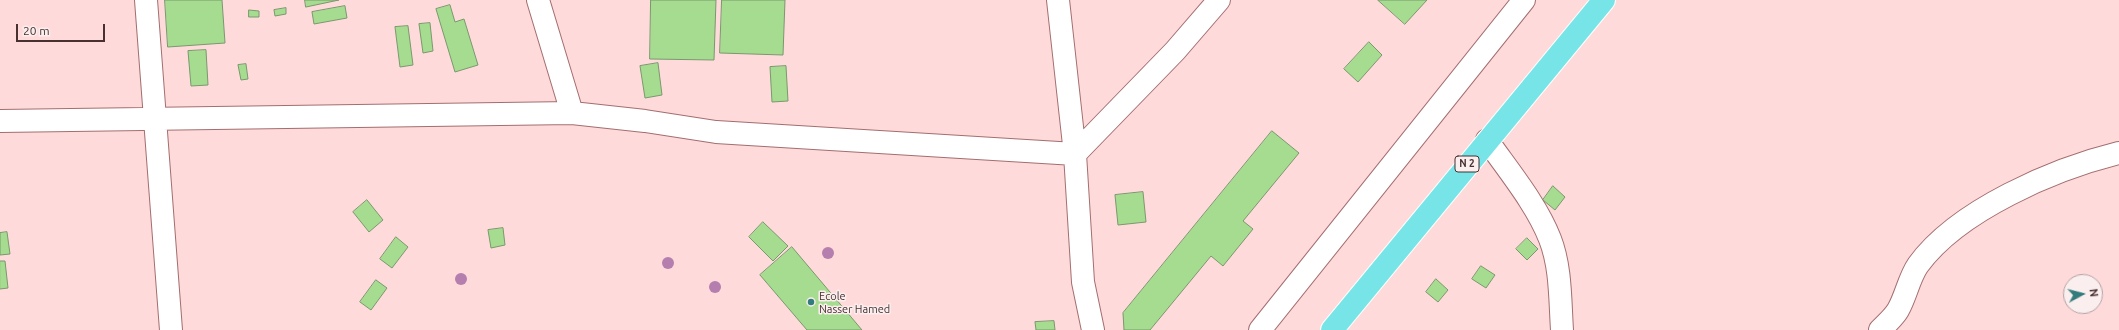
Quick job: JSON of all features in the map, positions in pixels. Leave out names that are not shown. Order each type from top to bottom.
[{"type":"main road","name":"N 2","points":[[1332,330],[1487,140],[1604,0]]},
{"type":"street","points":[[146,0],[171,330]]},
{"type":"street","points":[[538,0],[572,113]]},
{"type":"street","points":[[1058,0],[1075,154],[1083,282],[1093,330]]},
{"type":"street","points":[[0,121],[572,113],[645,121],[716,132],[1075,154],[1175,51],[1219,0]]},
{"type":"street","points":[[1260,330],[1524,0]]},
{"type":"street","points":[[1487,140],[1534,210],[1550,239],[1559,276],[1562,330]]},
{"type":"street","points":[[1880,330],[1898,312],[1917,266],[1953,229],[2017,190],[2086,161],[2119,153]]},
{"type":"building","points":[[165,0],[222,0],[225,43],[168,47]]},
{"type":"building","points":[[305,0],[339,0],[306,7]]},
{"type":"building","points":[[651,0],[716,0],[714,60],[650,59]]},
{"type":"building","points":[[722,0],[785,0],[783,55],[720,53]]},
{"type":"building","points":[[1378,0],[1427,0],[1405,24]]},
{"type":"building","points":[[450,5],[455,22],[464,19],[478,65],[455,72],[436,9]]},
{"type":"building","points":[[345,6],[347,18],[314,24],[312,12]]},
{"type":"building","points":[[286,8],[286,14],[275,16],[274,10]]},
{"type":"building","points":[[249,10],[259,11],[259,17],[249,17]]},
{"type":"building","points":[[430,23],[433,51],[423,53],[419,24]]},
{"type":"building","points":[[408,26],[413,65],[400,67],[395,27]]},
{"type":"building","points":[[1369,42],[1382,55],[1358,82],[1344,69]]},
{"type":"building","points":[[206,50],[208,85],[191,86],[188,51]]},
{"type":"building","points":[[658,63],[662,95],[645,98],[640,66]]},
{"type":"building","points":[[246,64],[248,79],[241,80],[238,65]]},
{"type":"building","points":[[786,66],[788,101],[772,102],[770,67]]},
{"type":"building","points":[[1272,131],[1299,153],[1243,221],[1253,229],[1223,266],[1211,256],[1150,330],[1124,330],[1123,313]]},
{"type":"building","points":[[1553,186],[1565,197],[1555,210],[1543,200]]},
{"type":"building","points":[[1143,192],[1146,222],[1118,225],[1115,195]]},
{"type":"building","points":[[367,200],[383,220],[369,232],[353,212]]},
{"type":"building","points":[[763,222],[788,246],[773,261],[749,237]]},
{"type":"building","points":[[503,228],[505,245],[491,248],[488,230]]},
{"type":"building","points":[[7,232],[10,254],[0,255],[0,233]]},
{"type":"building","points":[[396,237],[408,247],[392,268],[380,259]]},
{"type":"building","points":[[1527,238],[1538,249],[1527,260],[1516,249]]},
{"type":"building","name":"Ecole Nasser Hamed","points":[[792,247],[862,330],[807,330],[760,275]]},
{"type":"building","points":[[0,261],[5,261],[8,288],[0,289]]},
{"type":"building","points":[[1481,266],[1495,275],[1486,288],[1472,279]]},
{"type":"building","points":[[1436,279],[1448,290],[1438,302],[1426,292]]},
{"type":"building","points":[[376,280],[387,288],[371,310],[360,302]]},
{"type":"building","points":[[1054,321],[1055,330],[1036,330],[1035,322]]},
{"type":"place","name":"Ecole Nasser Hamed","points":[[811,302]]}]
